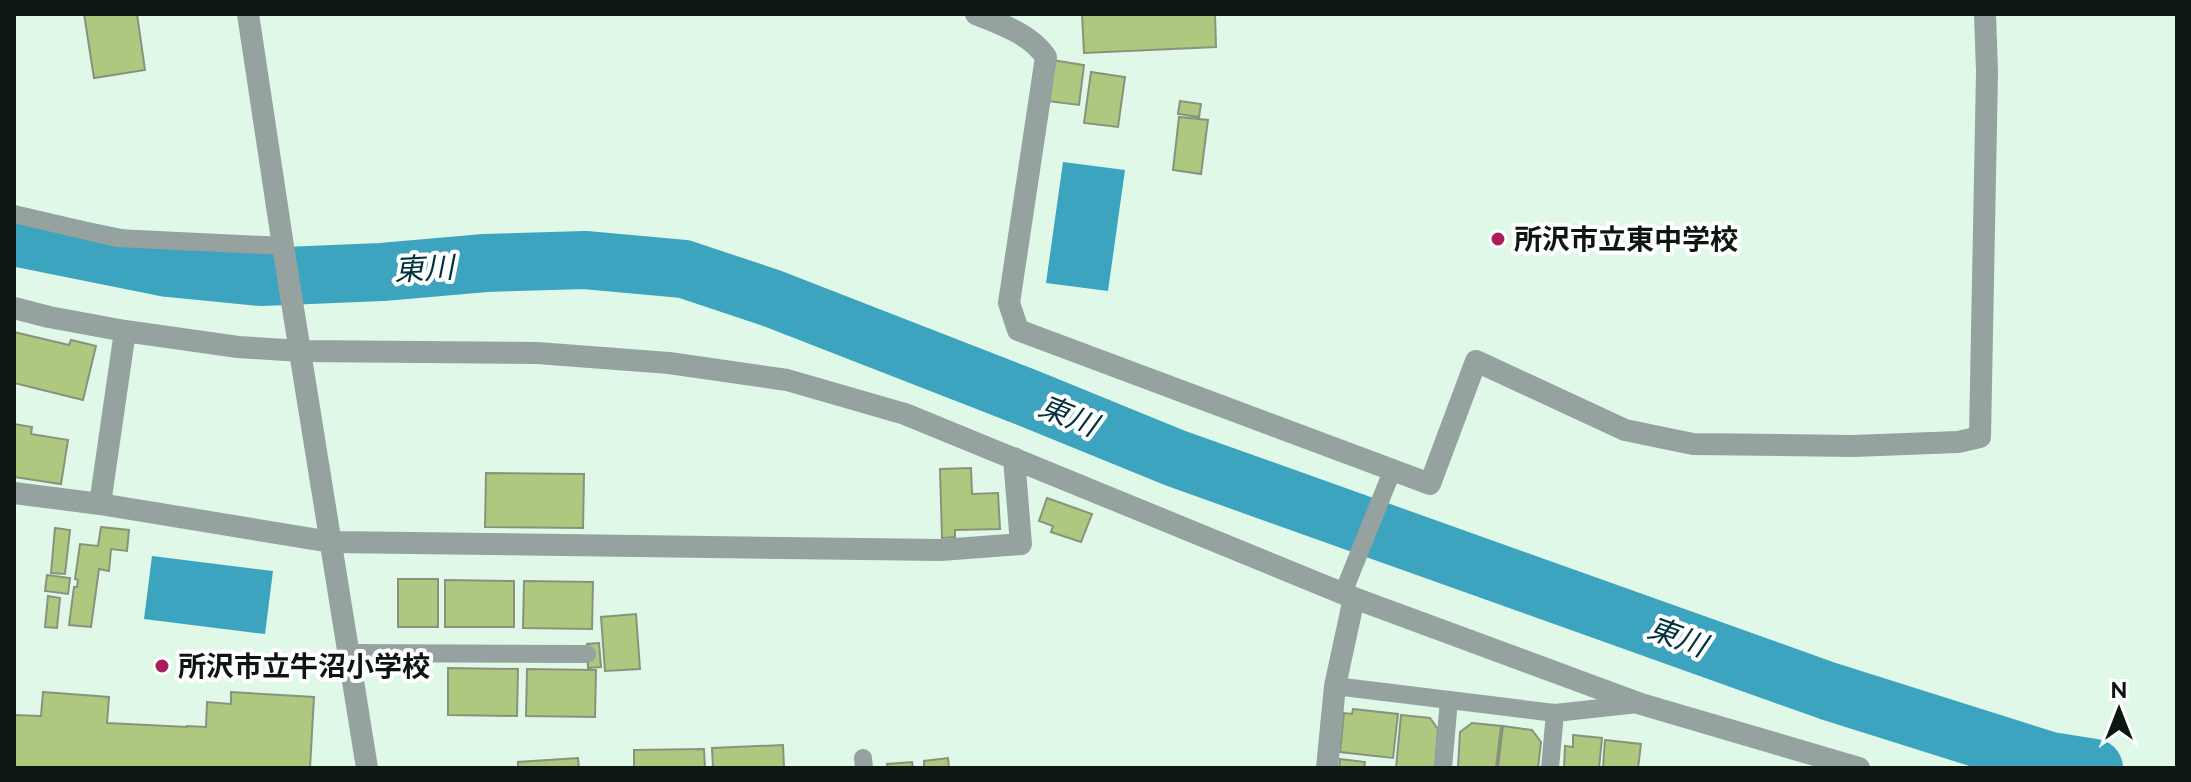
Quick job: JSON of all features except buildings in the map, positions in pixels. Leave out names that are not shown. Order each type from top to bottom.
[{"type":"street","points":[[248,14],[367,768]]},
{"type":"street","points":[[976,14],[1010,28],[1038,45],[1046,57],[1009,303],[1018,330],[1389,477],[1430,484],[1476,361],[1625,430],[1693,444],[1853,446],[1958,442],[1980,437],[1987,72],[1985,14]]},
{"type":"street","points":[[14,308],[125,331],[238,347],[299,342],[537,353],[669,363],[787,380],[905,414],[1641,704],[1859,768]]},
{"type":"street","points":[[100,504],[125,331]]},
{"type":"street","points":[[14,493],[331,542],[941,550],[1021,544],[1014,458]]},
{"type":"street","points":[[1327,768],[1348,591]]},
{"type":"lane","points":[[14,214],[117,238],[284,253]]},
{"type":"lane","points":[[1348,591],[1389,477]]},
{"type":"lane","points":[[348,653],[587,654]]},
{"type":"lane","points":[[1335,686],[1555,713],[1641,704]]},
{"type":"lane","points":[[1443,768],[1449,700]]},
{"type":"lane","points":[[1550,768],[1555,713]]},
{"type":"water","points":[[1063,162],[1125,170],[1108,291],[1046,283]]},
{"type":"water","points":[[152,556],[273,571],[265,634],[144,619]]},
{"type":"waterway","name":"東川","points":[[14,237],[168,268],[261,277],[585,260],[684,269],[771,298],[1175,458],[1828,691],[2050,761],[2094,768]]},
{"type":"place","name":"所沢市立東中学校","points":[[1498,239]]},
{"type":"place","name":"所沢市立牛沼小学校","points":[[162,666]]}]
